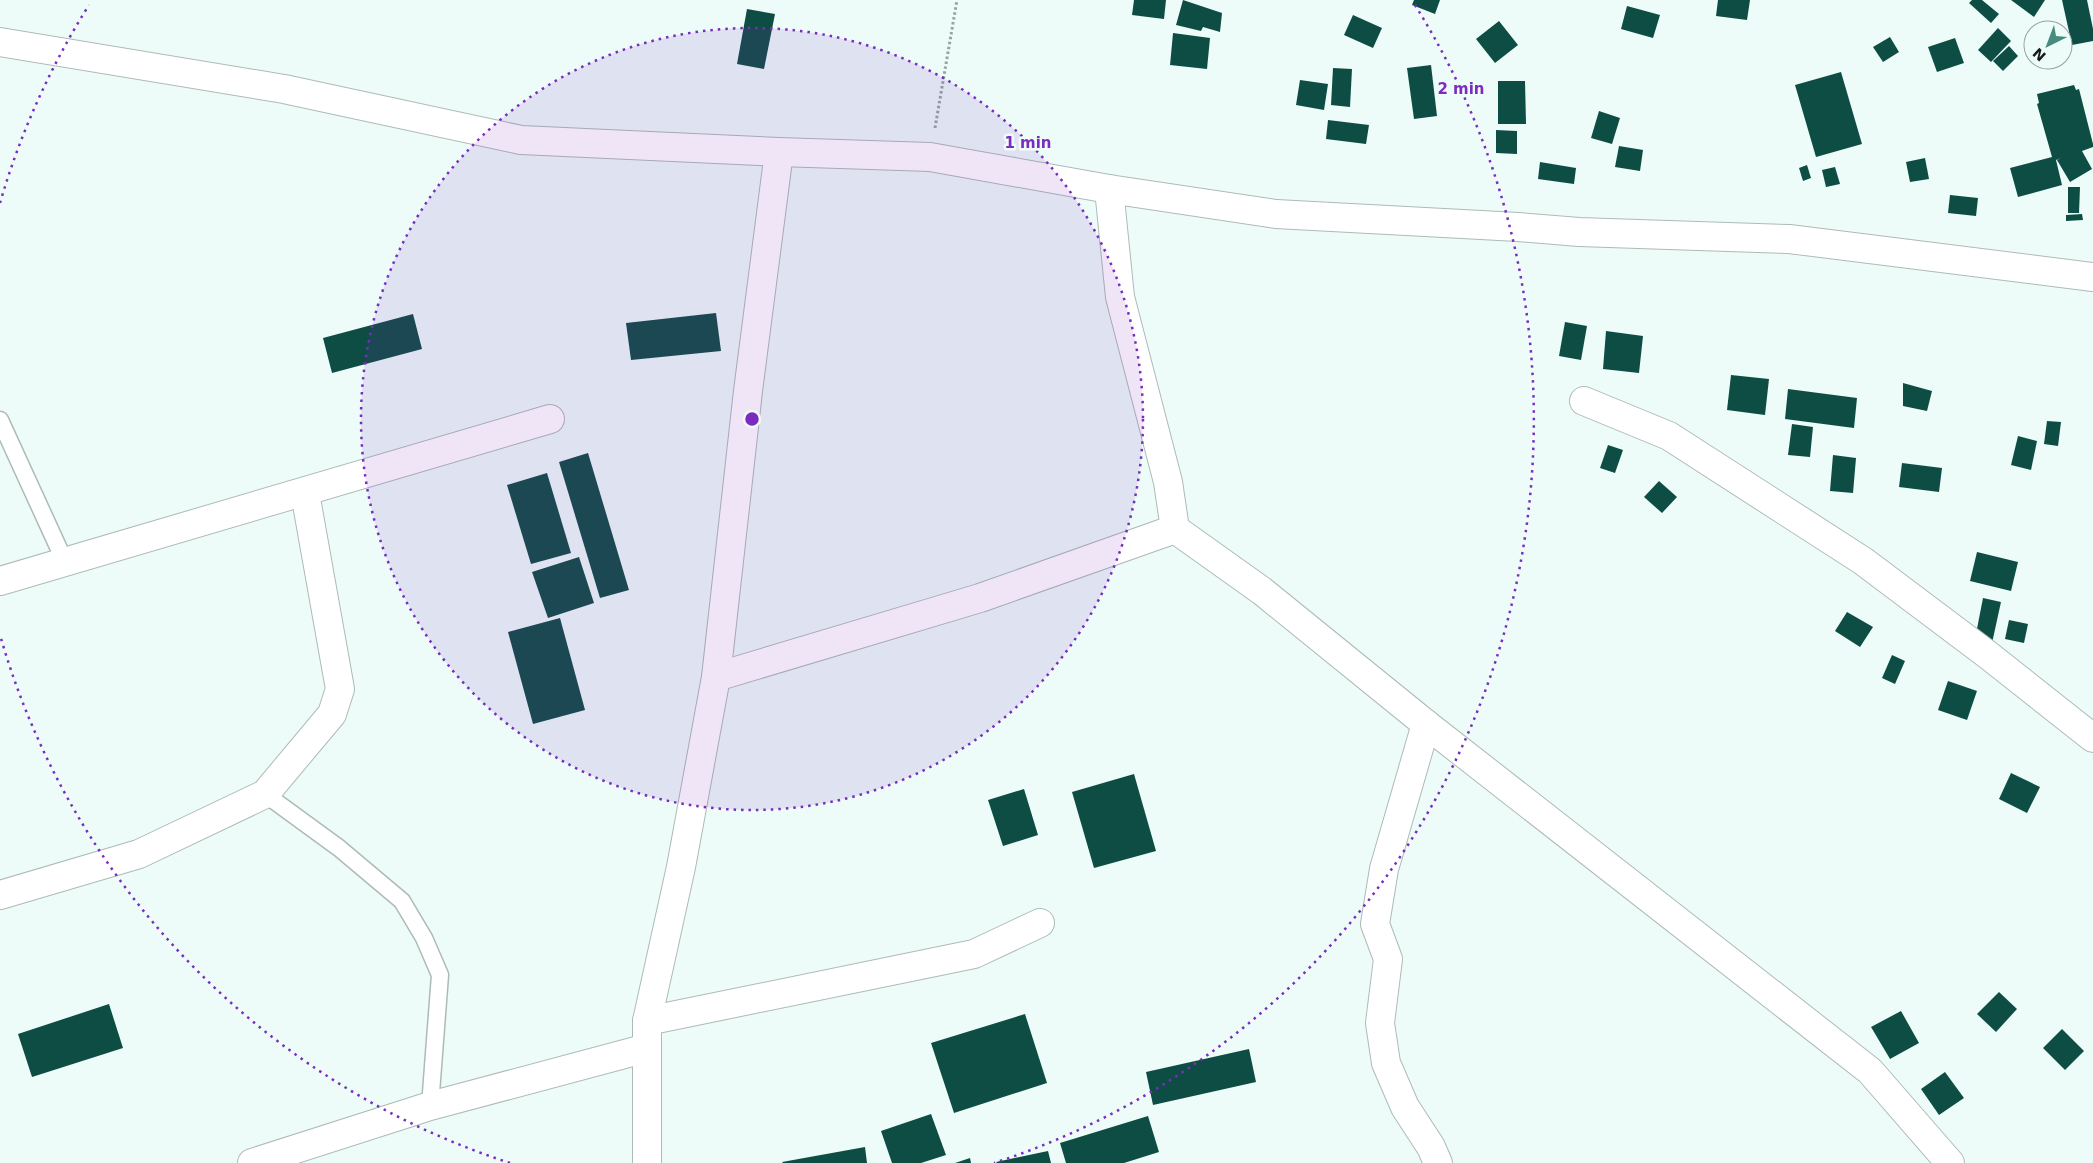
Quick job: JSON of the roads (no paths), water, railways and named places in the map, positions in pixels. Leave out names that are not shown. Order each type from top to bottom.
[{"type":"street","points":[[0,42],[284,89],[522,140],[930,157],[1110,189],[1276,214],[1580,232],[1789,240],[2093,277]]},
{"type":"street","points":[[647,1163],[647,1021],[681,866],[716,677],[748,391],[779,152]]},
{"type":"street","points":[[1110,189],[1120,297],[1168,482],[1175,529],[1262,591],[1426,724],[1870,1071],[1950,1163]]},
{"type":"street","points":[[1584,401],[1669,436],[1863,561],[1988,655],[2093,738]]},
{"type":"street","points":[[0,581],[305,493],[550,419]]},
{"type":"street","points":[[0,895],[139,854],[264,794],[332,714],[340,689],[305,493]]},
{"type":"street","points":[[716,677],[980,598],[1175,529]]},
{"type":"street","points":[[1426,724],[1384,868],[1375,924],[1388,959],[1380,1023],[1386,1063],[1404,1108],[1431,1147],[1438,1163]]},
{"type":"street","points":[[647,1021],[974,954],[1040,922]]},
{"type":"street","points":[[252,1163],[430,1106],[647,1048]]},
{"type":"lane","points":[[0,420],[65,562]]},
{"type":"lane","points":[[264,794],[339,848],[402,901],[424,938],[440,975],[430,1106]]}]
